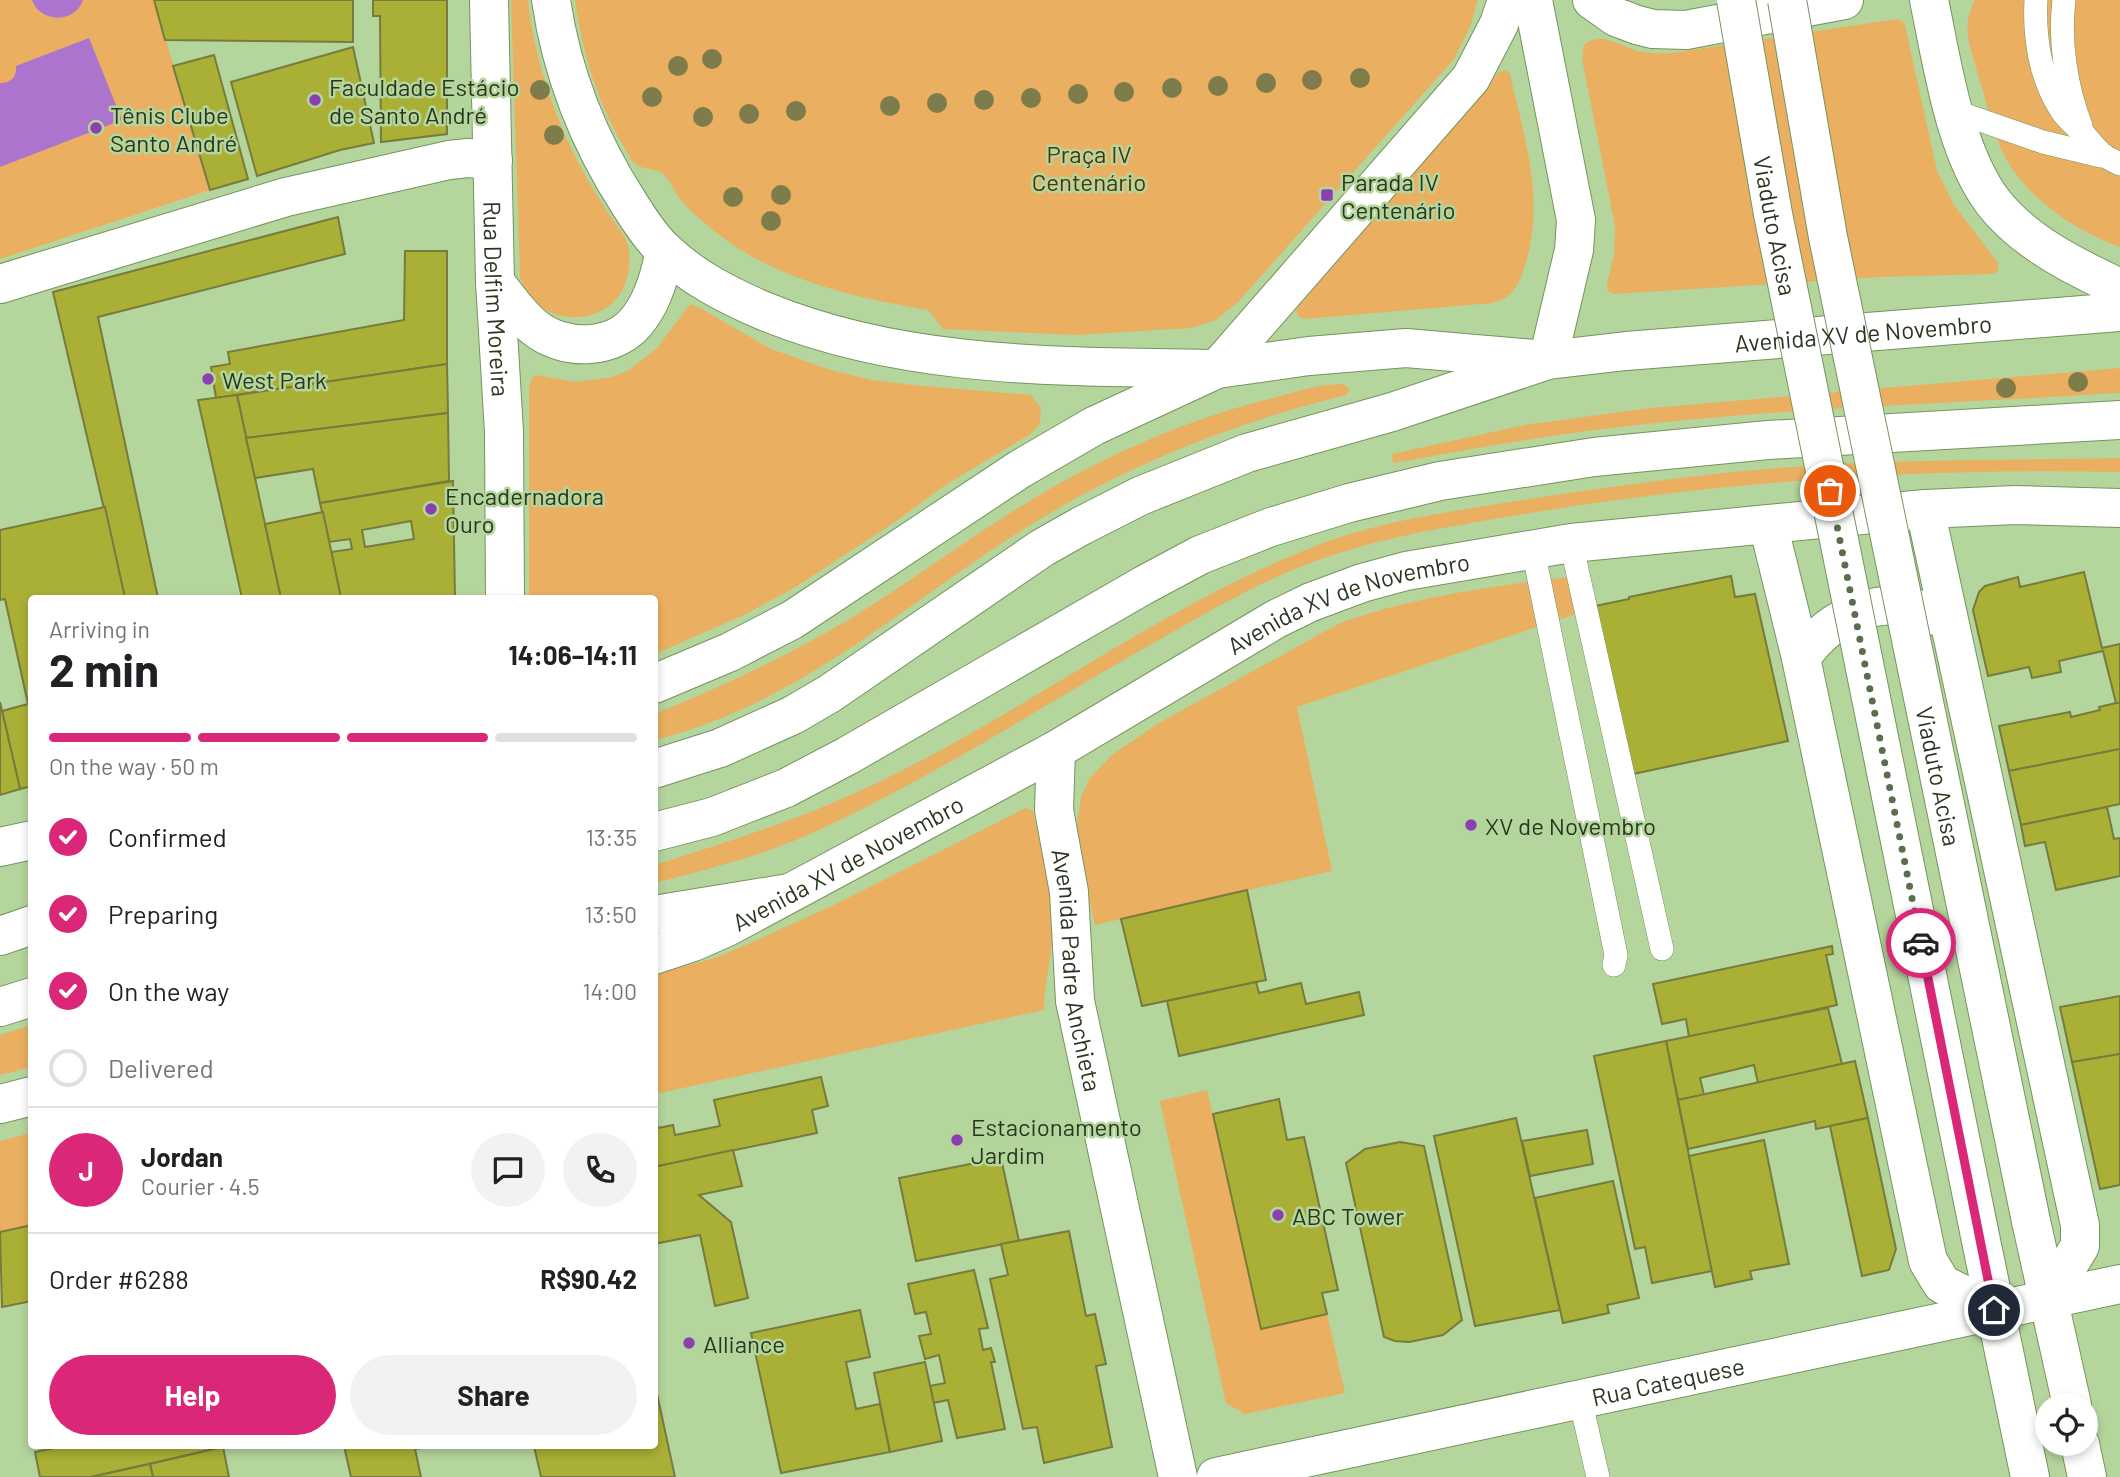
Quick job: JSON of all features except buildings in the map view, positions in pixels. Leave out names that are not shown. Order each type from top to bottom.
[{"type":"main road","name":"Rua Delfim Moreira","points":[[489,0],[495,282],[503,432],[505,595]]},
{"type":"main road","points":[[551,0],[557,40],[571,88],[600,156],[644,226],[665,251],[708,284],[741,302],[831,336],[880,348],[957,358],[1062,366],[1217,369],[1309,356],[1406,348],[1548,360],[1574,250],[1576,220],[1533,0]]},
{"type":"main road","points":[[658,682],[730,652],[792,620],[1020,470],[1094,426],[1217,369],[1471,78],[1499,24],[1507,0]]},
{"type":"main road","points":[[1592,0],[1616,17],[1637,25],[1672,30],[1686,30],[1844,0]]},
{"type":"main road","name":"Viaduto Acisa","points":[[1736,0],[1773,214],[2030,1477]]},
{"type":"main road","name":"Viaduto Acisa","points":[[1787,0],[1828,237],[2031,1221],[2069,1393]]},
{"type":"main road","points":[[1929,0],[1954,111],[1968,157],[1992,200],[2006,216],[2045,248],[2120,288]]},
{"type":"main road","points":[[0,284],[286,197],[449,160],[493,160]]},
{"type":"main road","points":[[495,282],[533,327],[548,337],[565,343],[600,343],[629,330],[640,318],[655,289],[665,251]]},
{"type":"main road","name":"Avenida XV de Novembro","points":[[658,768],[720,748],[793,715],[829,694],[1042,548],[1140,496],[1247,453],[1392,412],[1548,360],[1626,351],[2120,312]]},
{"type":"main road","points":[[658,831],[712,817],[786,788],[1200,555],[1271,527],[1349,503],[1440,481],[1607,456],[1768,440],[2120,420]]},
{"type":"main road","name":"Avenida XV de Novembro","points":[[658,954],[716,932],[1056,750],[1276,619],[1311,602],[1362,583],[1406,571],[1570,543],[1925,509],[2015,505],[2120,508]]},
{"type":"main road","points":[[1925,509],[2080,1225],[2080,1246],[2048,1298]]},
{"type":"main road","points":[[1768,524],[1801,657],[1928,1261],[1942,1284],[1994,1310]]},
{"type":"main road","points":[[1801,657],[1813,640],[1829,626],[1868,608],[1910,608],[1931,614],[1950,624]]},
{"type":"main road","name":"Avenida Padre Anchieta","points":[[1056,750],[1054,810],[1069,892],[1075,1001],[1178,1477]]},
{"type":"main road","points":[[0,847],[28,841]]},
{"type":"main road","points":[[658,914],[789,893]]},
{"type":"main road","points":[[0,936],[28,926]]},
{"type":"main road","points":[[0,1007],[28,998]]},
{"type":"main road","points":[[0,1104],[28,1097]]},
{"type":"main road","name":"Rua Catequese","points":[[1216,1477],[2120,1283]]},
{"type":"main road","points":[[2083,1456],[2087,1477]]},
{"type":"lane","points":[[2036,0],[2038,45],[2045,80],[2061,111],[2111,160]]},
{"type":"lane","points":[[2064,0],[2064,51],[2073,104],[2085,135]]},
{"type":"lane","points":[[1954,111],[2043,142],[2111,160]]},
{"type":"lane","points":[[1570,543],[1662,949]]},
{"type":"lane","points":[[1533,550],[1616,955],[1614,965]]},
{"type":"lane","points":[[1580,1399],[1598,1477]]},
{"type":"green space","name":"Tênis Clube Santo André","points":[[0,0],[154,0],[210,190],[0,259]]},
{"type":"green space","points":[[511,0],[528,0],[538,55],[562,127],[586,177],[622,232],[628,246],[629,270],[621,292],[609,306],[594,314],[576,317],[558,315],[542,308],[529,295],[520,276]]},
{"type":"green space","name":"Praça IV Centenário","points":[[575,0],[1478,0],[1470,27],[1454,59],[1239,301],[1216,320],[1191,328],[1077,335],[943,329],[928,310],[870,299],[812,283],[757,259],[732,244],[687,207],[663,174],[637,165],[631,159],[606,111],[592,75]]},
{"type":"green space","points":[[1975,0],[2120,0],[2120,247],[2086,232],[2054,211],[2025,186],[2004,155],[1993,127],[1968,39],[1968,20]]},
{"type":"green space","points":[[1897,19],[1905,25],[1937,171],[1954,205],[1998,263],[1998,271],[1992,274],[1880,277],[1614,294],[1608,291],[1607,284],[1614,255],[1615,226],[1582,59],[1584,45],[1590,41],[1604,39],[1642,52],[1672,53]]},
{"type":"green space","points":[[1506,70],[1510,74],[1521,121],[1533,193],[1531,241],[1523,272],[1510,294],[1492,303],[1304,319],[1299,317],[1296,310],[1298,307],[1499,72]]},
{"type":"green space","points":[[690,304],[771,349],[831,370],[872,380],[912,385],[1031,395],[1041,408],[1040,424],[1032,433],[944,486],[895,522],[794,588],[742,616],[658,653],[658,595],[529,595],[529,387],[532,378],[536,375],[576,382],[612,377],[629,370],[657,348]]},
{"type":"green space","points":[[2120,368],[2120,393],[1786,412],[1652,423],[1393,463],[1392,454],[1525,425],[1650,408]]},
{"type":"green space","points":[[1343,384],[1350,389],[1346,395],[1259,420],[1175,451],[1094,489],[1016,534],[886,624],[800,679],[706,724],[658,739],[658,713],[754,670],[826,633],[1001,519],[1079,473],[1138,444],[1199,420],[1322,386]]},
{"type":"green space","points":[[2120,458],[2120,472],[1972,472],[1750,485],[1530,513],[1408,535],[1347,550],[1288,572],[1229,601],[948,763],[857,812],[772,849],[658,882],[658,864],[780,824],[871,786],[1005,714],[1210,594],[1263,568],[1343,536],[1419,517],[1650,482],[1746,471],[1906,461]]},
{"type":"green space","points":[[1569,577],[1576,614],[1297,707],[1332,871],[1095,925],[1076,830],[1081,797],[1090,778],[1113,754],[1159,723],[1340,623],[1424,599]]},
{"type":"green space","points":[[1026,808],[1033,811],[1052,914],[1044,1010],[658,1093],[658,973],[712,959],[838,903]]},
{"type":"green space","points":[[28,1026],[28,1068],[0,1075],[0,1035]]},
{"type":"green space","points":[[1207,1090],[1261,1328],[1327,1314],[1345,1393],[1245,1414],[1226,1403],[1160,1101]]},
{"type":"green space","points":[[28,1134],[28,1226],[0,1232],[0,1141]]},
{"type":"shaded area","points":[[32,0],[83,0],[73,13],[57,18],[42,13]]},
{"type":"shaded area","points":[[89,38],[122,120],[0,167],[0,83],[12,79],[16,66]]},
{"type":"way so far","points":[[1830,491],[1921,943]]},
{"type":"place","name":"Faculdade Estácio de Santo André","points":[[315,100]]},
{"type":"place","name":"Tênis Clube Santo André","points":[[96,128]]},
{"type":"place","name":"Parada IV Centenário","points":[[1327,195]]},
{"type":"place","name":"West Park","points":[[208,379]]},
{"type":"place","name":"Encadernadora Ouro","points":[[431,509]]},
{"type":"place","name":"XV de Novembro","points":[[1471,825]]},
{"type":"place","name":"Estacionamento Jardim","points":[[957,1140]]},
{"type":"place","name":"ABC Tower","points":[[1278,1215]]},
{"type":"place","name":"Alliance","points":[[689,1343]]},
{"type":"route","points":[[1921,943],[1994,1310]]}]
